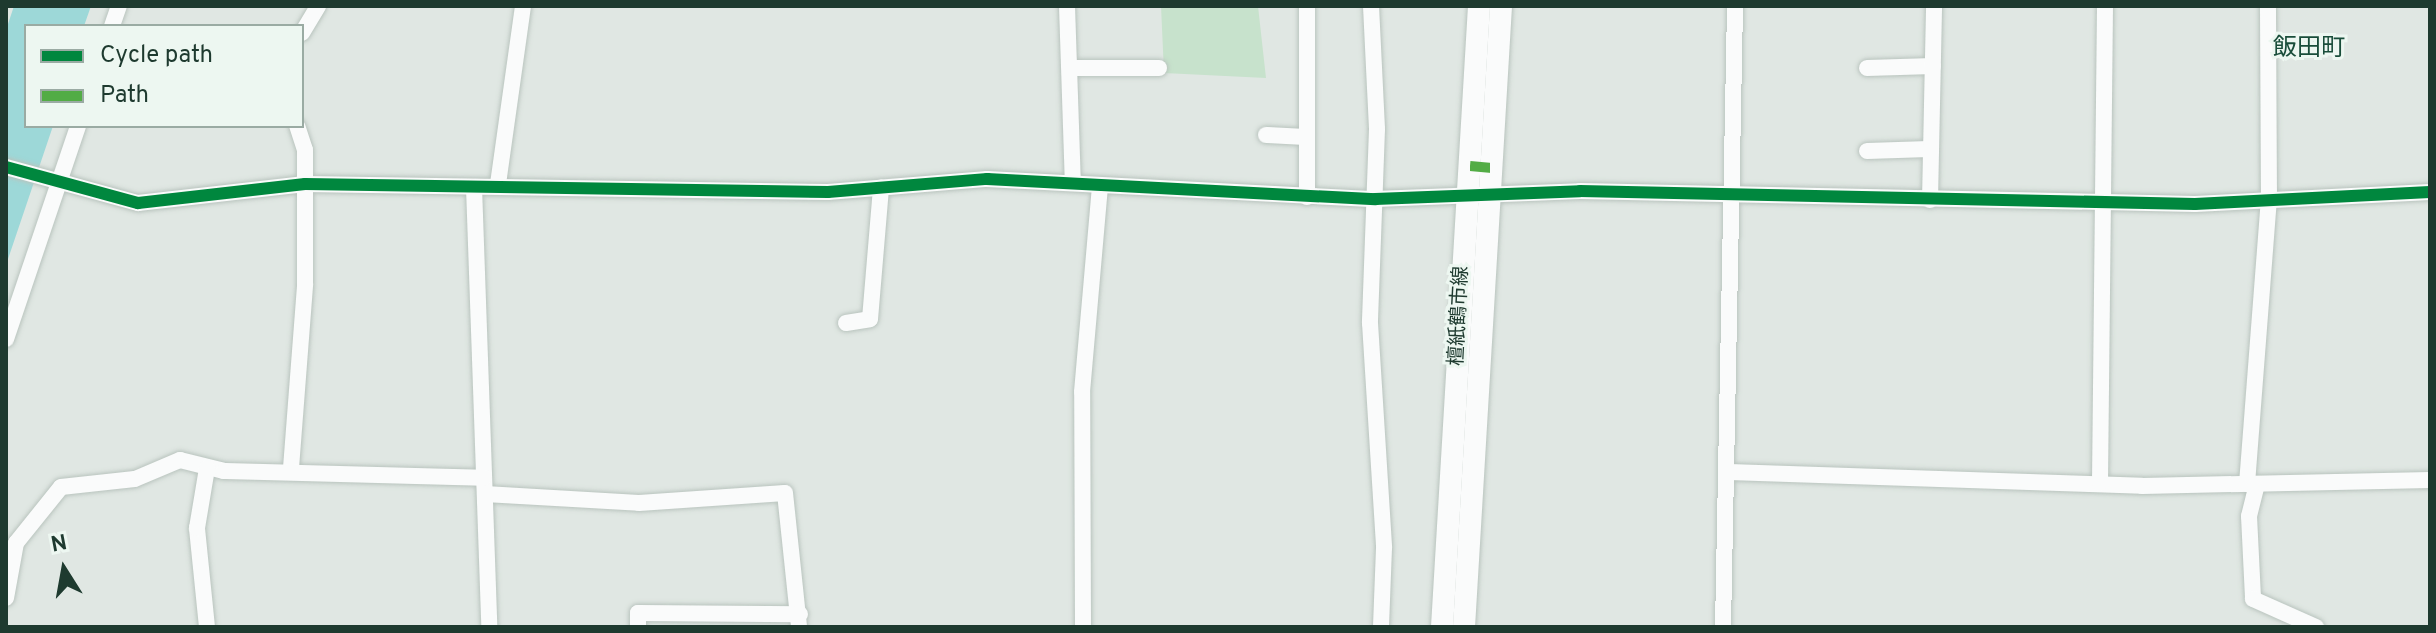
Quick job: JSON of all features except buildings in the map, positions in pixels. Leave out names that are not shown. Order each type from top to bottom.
[{"type":"main road","name":"檀紙鶴市線","points":[[1442,627],[1479,6]]},
{"type":"main road","name":"檀紙鶴市線","points":[[1464,627],[1501,6]]},
{"type":"street","points":[[304,30],[318,6]]},
{"type":"street","points":[[498,184],[523,6]]},
{"type":"street","points":[[1067,6],[1073,183]]},
{"type":"street","points":[[1307,6],[1307,197]]},
{"type":"street","points":[[1371,6],[1375,199],[1370,323],[1384,548],[1381,627]]},
{"type":"street","points":[[1723,627],[1729,472],[1729,196],[1735,6]]},
{"type":"street","points":[[1930,200],[1934,6]]},
{"type":"street","points":[[2100,483],[2106,203],[2105,6]]},
{"type":"street","points":[[2268,6],[2269,201],[2249,516],[2253,599],[2316,627]]},
{"type":"street","points":[[1867,68],[1933,66]]},
{"type":"street","points":[[1071,68],[1159,68]]},
{"type":"street","points":[[6,339],[77,128]]},
{"type":"street","points":[[291,468],[305,184],[297,128]]},
{"type":"street","points":[[1266,135],[1307,137]]},
{"type":"street","points":[[1867,151],[1929,149]]},
{"type":"street","points":[[6,167],[58,184],[138,203],[305,184],[474,187],[498,184],[828,192],[987,179],[1375,199],[1467,197],[1491,193],[2106,203],[2269,201],[2430,192]]},
{"type":"street","points":[[1083,627],[1082,392],[1100,186]]},
{"type":"street","points":[[474,187],[489,627]]},
{"type":"street","points":[[846,323],[870,319],[881,187]]},
{"type":"street","points":[[6,598],[16,543],[61,487],[135,479],[180,460],[207,468],[291,468],[639,503],[785,493],[799,620],[754,622],[638,613],[638,627]]},
{"type":"street","points":[[207,468],[197,528],[207,627]]},
{"type":"street","points":[[1729,472],[2100,483],[2430,480]]},
{"type":"green space","points":[[1161,6],[1258,6],[1266,78],[1164,73]]},
{"type":"water","points":[[14,6],[91,6],[85,24],[24,24],[24,128],[52,128],[6,265],[6,30]]},
{"type":"marked path","points":[[1470,166],[1492,168]]},
{"type":"cycle path","points":[[6,167],[138,203],[305,184],[828,192],[987,179],[1375,199],[1580,191],[2195,204],[2430,192]]},
{"type":"district","name":"飯田町","points":[[2309,50]]}]
